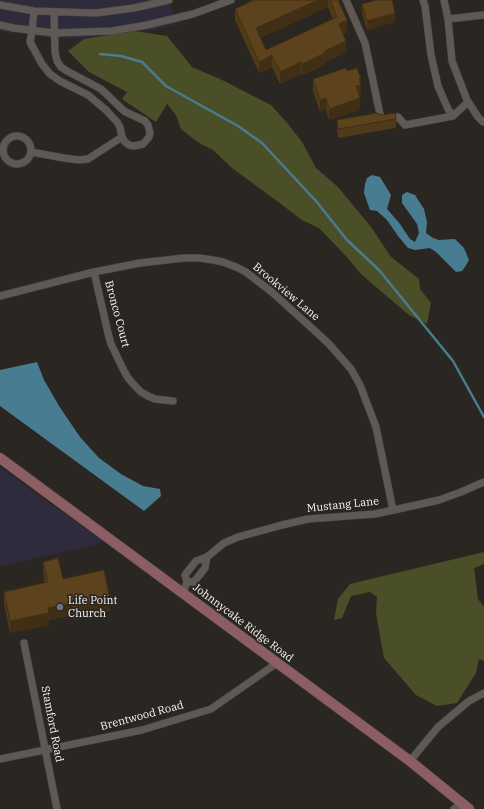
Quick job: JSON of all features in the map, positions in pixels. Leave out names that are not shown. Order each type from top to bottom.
[{"type":"main road","name":"Johnnycake Ridge Road","points":[[0,458],[410,761],[462,807]]},
{"type":"street","points":[[0,5],[34,11],[96,13],[134,8],[169,0]]},
{"type":"street","points":[[0,25],[32,31],[54,33],[112,31],[147,25],[193,14],[231,0]]},
{"type":"street","points":[[346,0],[365,44],[381,119],[398,116],[405,125],[453,116],[468,102]]},
{"type":"street","points":[[423,0],[431,55],[438,86],[448,109],[453,116]]},
{"type":"street","points":[[444,0],[448,19],[452,61],[468,102],[483,122]]},
{"type":"street","points":[[34,11],[30,42],[42,64],[50,74],[60,81],[88,95],[106,110],[117,122],[120,127],[122,137],[129,145],[134,146],[143,144],[149,138],[150,129],[145,121],[124,110],[101,89],[67,71],[57,61],[54,33],[54,12]]},
{"type":"street","points":[[448,19],[484,15]]},
{"type":"street","points":[[31,152],[79,160],[88,159],[122,137]]},
{"type":"street","name":"Brookview Lane","points":[[0,296],[94,272],[140,263],[184,258],[199,258],[224,262],[246,272],[273,293],[329,344],[351,369],[360,385],[376,427],[393,510]]},
{"type":"street","name":"Bronco Court","points":[[94,272],[108,333],[123,370],[141,392],[155,399],[173,401]]},
{"type":"street","name":"Mustang Lane","points":[[183,593],[187,582],[185,575],[196,561],[207,557],[224,544],[238,537],[308,519],[375,514],[438,500],[484,482]]},
{"type":"street","points":[[187,582],[194,582],[205,568],[207,557]]},
{"type":"street","name":"Stamford Road","points":[[24,643],[57,809]]},
{"type":"street","name":"Brentwood Road","points":[[0,759],[142,730],[211,709],[277,663]]},
{"type":"street","points":[[410,761],[438,727],[469,701],[484,693]]},
{"type":"shaded area","points":[[0,0],[169,0],[177,25],[132,34],[72,39],[43,37],[0,31]]},
{"type":"shaded area","points":[[0,467],[103,541],[94,545],[0,566]]},
{"type":"green space","points":[[134,31],[167,36],[192,67],[222,80],[271,105],[302,142],[316,168],[338,187],[371,227],[391,257],[419,279],[420,289],[431,303],[427,324],[409,315],[362,275],[319,228],[302,220],[232,168],[213,150],[199,143],[181,129],[176,115],[167,104],[156,122],[122,99],[127,92],[89,72],[68,51],[84,39]]},
{"type":"green space","points":[[484,552],[484,564],[474,568],[478,599],[484,607],[484,661],[479,659],[476,673],[457,703],[437,706],[416,695],[384,658],[376,613],[377,597],[370,592],[351,596],[342,618],[334,620],[338,599],[350,584]]},
{"type":"water","points":[[372,175],[380,177],[391,195],[387,209],[410,239],[415,242],[419,233],[417,224],[402,203],[402,195],[407,192],[415,195],[424,209],[427,222],[426,233],[439,240],[455,239],[464,248],[469,260],[462,271],[456,272],[430,248],[415,250],[408,248],[387,220],[377,211],[370,210],[364,193],[367,178]]},
{"type":"water","points":[[37,362],[44,380],[59,406],[80,437],[99,458],[121,474],[143,486],[160,489],[161,496],[144,511],[0,406],[0,370]]},
{"type":"building","points":[[254,0],[318,0],[256,28],[266,50],[337,17],[330,0],[338,0],[347,20],[339,24],[346,41],[302,64],[301,62],[280,72],[272,55],[259,62],[235,9]]},
{"type":"building","points":[[377,0],[392,0],[395,13],[367,21],[362,4]]},
{"type":"building","points":[[346,68],[347,71],[357,68],[361,79],[359,79],[361,85],[356,86],[360,98],[329,109],[326,98],[320,100],[313,79]]},
{"type":"building","points":[[377,113],[382,115],[395,113],[396,119],[338,129],[337,120]]},
{"type":"building","points":[[58,558],[63,579],[104,570],[110,600],[73,608],[72,603],[48,608],[49,613],[10,621],[4,592],[48,582],[43,562]]},
{"type":"waterway","points":[[100,54],[121,56],[142,62],[166,86],[238,126],[262,143],[316,201],[347,240],[379,270],[453,361],[484,417]]},
{"type":"place","name":"Life Point Church","points":[[60,607]]}]
